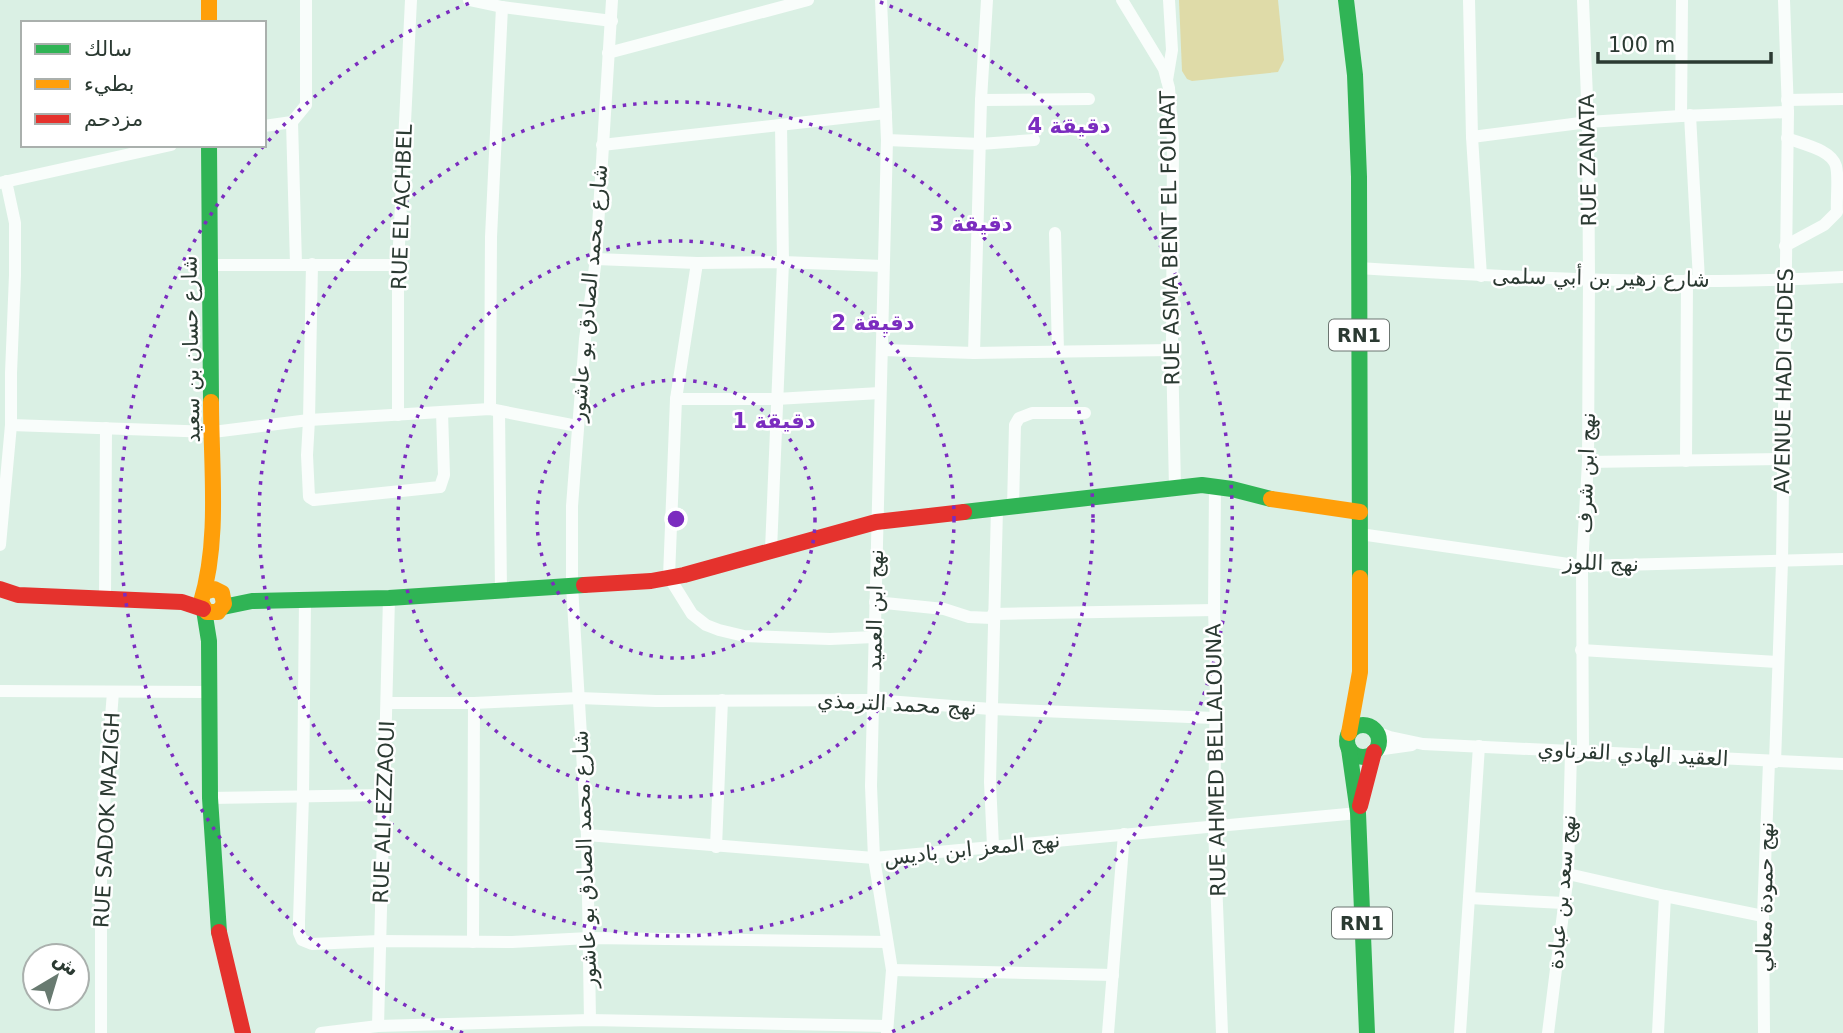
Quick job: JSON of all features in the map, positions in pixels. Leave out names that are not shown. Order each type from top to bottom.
[{"type":"street","points":[[209,0],[209,21]]},
{"type":"street","points":[[296,264],[292,122],[306,105],[306,0]]},
{"type":"street","name":"RUE EL ACHBEL","points":[[398,415],[398,265],[411,0]]},
{"type":"street","points":[[469,0],[502,7],[612,21]]},
{"type":"street","name":"شارع محمد الصادق بو عاشور","points":[[590,1020],[587,835],[572,586],[572,506],[577,426],[596,259],[612,0]]},
{"type":"street","points":[[608,53],[808,0]]},
{"type":"street","name":"نهج ابن العميد","points":[[881,0],[887,140],[871,786],[874,859],[892,970],[887,1030]]},
{"type":"street","points":[[974,353],[981,100],[987,0]]},
{"type":"street","name":"RUE ASMA BENT EL FOURAT","points":[[1122,0],[1164,69],[1167,81],[1172,142],[1175,488]]},
{"type":"street","points":[[1167,81],[1172,50],[1169,0]]},
{"type":"street","name":"RN1","points":[[1346,0],[1355,75],[1359,268],[1360,672],[1349,741],[1358,813],[1367,1033]]},
{"type":"street","points":[[1469,0],[1472,137],[1481,276]]},
{"type":"street","name":"RUE ZANATA","points":[[1583,0],[1588,122],[1589,278]]},
{"type":"street","points":[[1682,0],[1693,280],[1686,461]]},
{"type":"street","name":"AVENUE HADI GHDES","points":[[1772,762],[1782,562],[1787,138],[1784,0]]},
{"type":"street","points":[[501,591],[491,237],[502,7]]},
{"type":"street","points":[[981,100],[1089,99]]},
{"type":"street","points":[[1472,137],[1588,122],[1843,99]]},
{"type":"street","points":[[602,145],[886,113]]},
{"type":"street","points":[[266,126],[292,122]]},
{"type":"street","points":[[771,550],[783,262],[781,125]]},
{"type":"street","points":[[1785,246],[1824,225],[1837,212],[1836,166],[1829,156],[1787,138]]},
{"type":"street","points":[[887,140],[980,144],[1034,140]]},
{"type":"street","points":[[0,545],[11,425],[16,233],[14,212],[3,182],[162,147]]},
{"type":"street","name":"شارع حسان بن سعيد","points":[[209,147],[213,432],[213,601],[209,641],[210,799],[219,936],[243,1033]]},
{"type":"street","points":[[1055,233],[1058,351]]},
{"type":"street","points":[[596,259],[883,266]]},
{"type":"street","points":[[697,263],[676,399],[669,577],[692,614],[706,625],[719,630],[744,636],[830,639],[874,637]]},
{"type":"street","points":[[312,264],[308,496],[314,500],[440,487],[444,475],[442,412]]},
{"type":"street","points":[[211,265],[398,265]]},
{"type":"street","name":"شارع زهير بن أبي سلمى","points":[[1359,268],[1481,276],[1693,280],[1843,277]]},
{"type":"street","name":"نهج ابن شرف","points":[[1577,751],[1588,462],[1589,278]]},
{"type":"street","points":[[883,351],[974,353],[1172,350]]},
{"type":"street","points":[[676,399],[776,399],[880,393]]},
{"type":"street","points":[[11,425],[213,432],[309,420],[495,410],[577,426]]},
{"type":"street","points":[[993,846],[990,709],[993,616],[1015,425],[1019,418],[1032,414],[1085,413]]},
{"type":"street","points":[[104,598],[106,428]]},
{"type":"street","points":[[1588,462],[1783,459]]},
{"type":"street","points":[[0,589],[18,595],[182,602],[389,598],[572,586],[669,577],[876,522],[1202,485],[1289,503],[1360,522]]},
{"type":"street","name":"RUE AHMED BELLALOUNA","points":[[1215,487],[1214,828],[1222,1033]]},
{"type":"street","name":"نهج اللوز","points":[[1360,522],[1582,566],[1843,559]]},
{"type":"street","name":"RUE ALI EZZAOUI","points":[[377,1026],[389,598]]},
{"type":"street","points":[[305,600],[300,937],[312,944],[589,938],[887,942]]},
{"type":"street","points":[[875,602],[944,609],[969,617],[1214,610]]},
{"type":"street","points":[[1581,650],[1777,662]]},
{"type":"street","name":"RN1","points":[[1358,813],[1378,740],[1373,730],[1360,672]]},
{"type":"street","points":[[0,691],[209,691]]},
{"type":"street","name":"RUE SADOK MAZIGH","points":[[101,1033],[102,845],[113,692]]},
{"type":"street","name":"نهج محمد الترمذي","points":[[388,703],[474,703],[579,698],[656,701],[874,700],[990,709],[1214,718]]},
{"type":"street","points":[[716,847],[722,700]]},
{"type":"street","points":[[473,942],[474,703]]},
{"type":"street","points":[[1358,726],[1423,744],[1375,751],[1361,757],[1349,741],[1358,726]]},
{"type":"street","name":"العقيد الهادي القرناوي","points":[[1423,744],[1843,764]]},
{"type":"street","points":[[1460,1033],[1479,746]]},
{"type":"street","name":"نهج سعد بن عبادة","points":[[1548,1033],[1567,874],[1577,751]]},
{"type":"street","name":"نهج حمودة معالي","points":[[1764,1033],[1763,916],[1772,762]]},
{"type":"street","points":[[210,799],[383,795]]},
{"type":"street","name":"نهج المعز ابن باديس","points":[[587,835],[874,859],[1358,813]]},
{"type":"street","points":[[1108,1033],[1124,834]]},
{"type":"street","points":[[1567,874],[1763,916]]},
{"type":"street","points":[[1658,1033],[1665,896]]},
{"type":"street","points":[[1469,898],[1564,903]]},
{"type":"street","points":[[892,970],[1113,975]]},
{"type":"street","points":[[321,1033],[377,1026],[535,1028],[590,1020],[887,1030]]},
{"type":"shaded area","points":[[1179,0],[1278,0],[1284,60],[1278,72],[1192,81],[1187,79],[1182,71]]},
{"type":"traffic: fast","points":[[1346,0],[1355,75],[1359,177],[1360,578]]},
{"type":"traffic: fast","points":[[209,147],[211,402]]},
{"type":"traffic: fast","points":[[964,512],[1202,485],[1271,499]]},
{"type":"traffic: fast","points":[[223,607],[252,601],[389,598],[584,585]]},
{"type":"traffic: fast","points":[[204,610],[209,641],[210,798],[219,932]]},
{"type":"traffic: fast","points":[[1363,725],[1374,730],[1379,741],[1374,752],[1363,757],[1352,752],[1347,741],[1352,730],[1363,725]]},
{"type":"traffic: fast","points":[[1349,749],[1358,813],[1367,1033]]},
{"type":"traffic: slow","points":[[209,0],[209,21]]},
{"type":"traffic: slow","points":[[204,592],[214,589],[222,593],[224,604],[218,612],[207,612],[201,602],[213,529],[211,402]]},
{"type":"traffic: slow","points":[[1271,499],[1360,512]]},
{"type":"traffic: slow","points":[[1349,733],[1360,672],[1360,578]]},
{"type":"traffic: jam","points":[[584,585],[651,581],[684,575],[876,522],[964,512]]},
{"type":"traffic: jam","points":[[0,589],[18,595],[182,602],[203,609]]},
{"type":"traffic: jam","points":[[1360,806],[1374,752]]},
{"type":"traffic: jam","points":[[219,932],[243,1033]]}]
